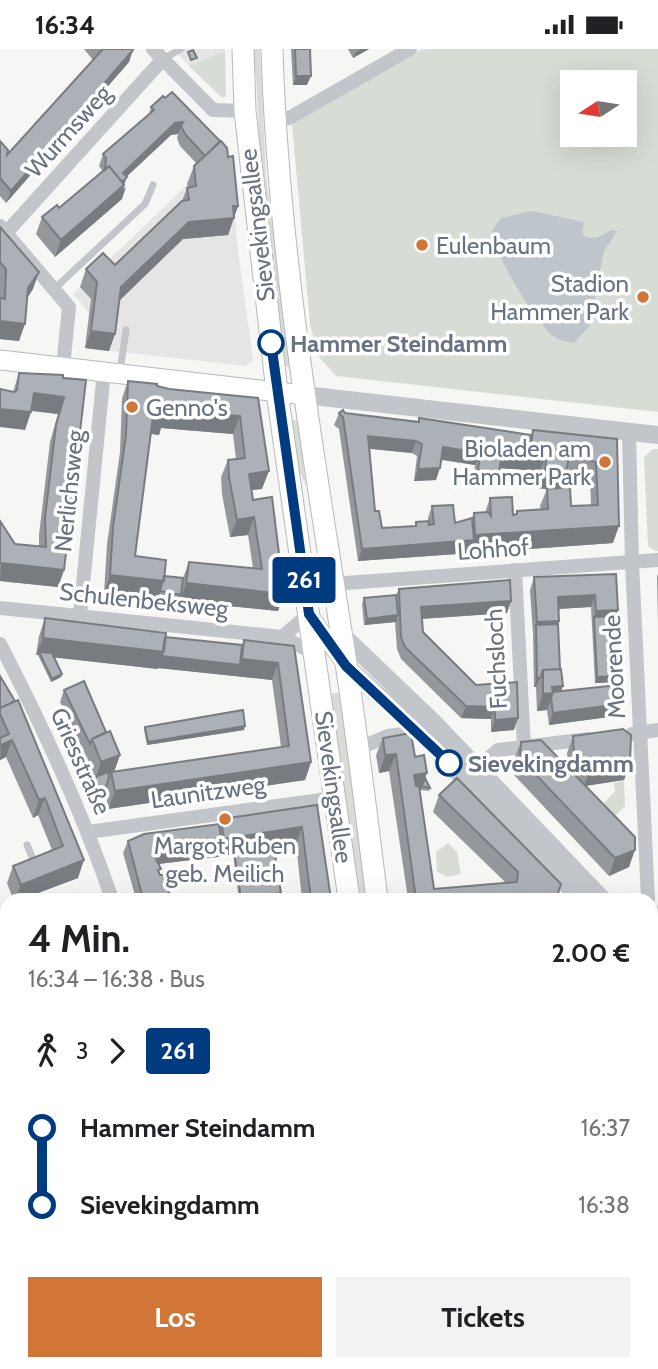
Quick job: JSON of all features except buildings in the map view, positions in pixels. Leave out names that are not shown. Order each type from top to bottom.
[{"type":"main road","name":"Sievekingsallee","points":[[243,49],[245,111],[277,392],[348,893]]},
{"type":"main road","name":"Sievekingsallee","points":[[272,49],[284,238],[376,893]]},
{"type":"main road","points":[[0,361],[304,395]]},
{"type":"street","points":[[275,120],[289,118],[410,49]]},
{"type":"street","points":[[158,54],[213,110],[245,111]]},
{"type":"street","name":"Wurmsweg","points":[[3,229],[158,54]]},
{"type":"street","points":[[3,229],[69,307],[63,367]]},
{"type":"street","name":"Nerlichsweg","points":[[80,615],[112,372]]},
{"type":"street","points":[[304,395],[658,435]]},
{"type":"street","name":"Moorende","points":[[629,432],[632,562],[648,893]]},
{"type":"street","name":"Lohhof","points":[[332,584],[658,560]]},
{"type":"street","name":"Fuchsloch","points":[[515,570],[524,747]]},
{"type":"street","name":"Schulenbeksweg","points":[[0,608],[282,637],[316,654]]},
{"type":"street","points":[[282,637],[309,614],[346,666],[419,732],[575,893]]},
{"type":"street","points":[[341,634],[478,768],[597,893]]},
{"type":"street","name":"Griesstraße","points":[[0,644],[40,721],[109,893]]},
{"type":"street","points":[[478,768],[498,750],[658,730]]},
{"type":"street","name":"Sievekingsallee","points":[[357,749],[388,736],[419,732]]},
{"type":"street","name":"Launitzweg","points":[[87,842],[335,798]]},
{"type":"lane","points":[[158,54],[181,49]]},
{"type":"lane","points":[[53,290],[145,204],[153,185]]},
{"type":"lane","points":[[112,372],[125,330]]},
{"type":"lane","points":[[27,845],[36,866],[46,863]]},
{"type":"shaded area","points":[[173,49],[225,49],[225,51],[189,66]]},
{"type":"shaded area","points":[[250,49],[260,49],[266,176],[290,367],[284,366],[261,176],[256,77]]},
{"type":"shaded area","points":[[422,49],[658,49],[658,412],[336,376],[318,356],[310,324],[292,124]]},
{"type":"shaded area","points":[[225,51],[226,96],[222,98],[189,66]]},
{"type":"shaded area","points":[[226,148],[229,151],[238,251],[253,360],[246,366],[85,348],[89,313],[73,294]]},
{"type":"shaded area","points":[[532,211],[584,222],[582,234],[589,238],[601,236],[611,230],[617,231],[604,251],[590,325],[574,343],[555,337],[546,329],[517,287],[494,242],[491,232],[501,218]]},
{"type":"shaded area","points":[[291,420],[298,421],[306,487],[297,464]]},
{"type":"shaded area","points":[[653,449],[658,449],[658,551],[648,546],[644,457]]},
{"type":"shaded area","points":[[340,692],[368,893],[357,893],[331,694]]},
{"type":"shaded area","points":[[624,781],[625,806],[615,816],[604,803],[615,791],[614,783]]},
{"type":"shaded area","points":[[448,843],[457,852],[461,874],[448,877],[437,872],[436,852]]},
{"type":"bus line","name":"261","points":[[271,343],[309,614],[346,666],[449,763]]},
{"type":"place","name":"Eulenbaum","points":[[422,245]]},
{"type":"place","name":"Stadion Hammer Park","points":[[643,297]]},
{"type":"place","name":"Hammer Steindamm","points":[[271,343]]},
{"type":"place","name":"Genno's","points":[[132,407]]},
{"type":"place","name":"Bioladen am Hammer Park","points":[[605,462]]},
{"type":"place","name":"Sievekingdamm","points":[[449,763]]},
{"type":"place","name":"Margot Ruben geb. Meilich","points":[[225,819]]}]
